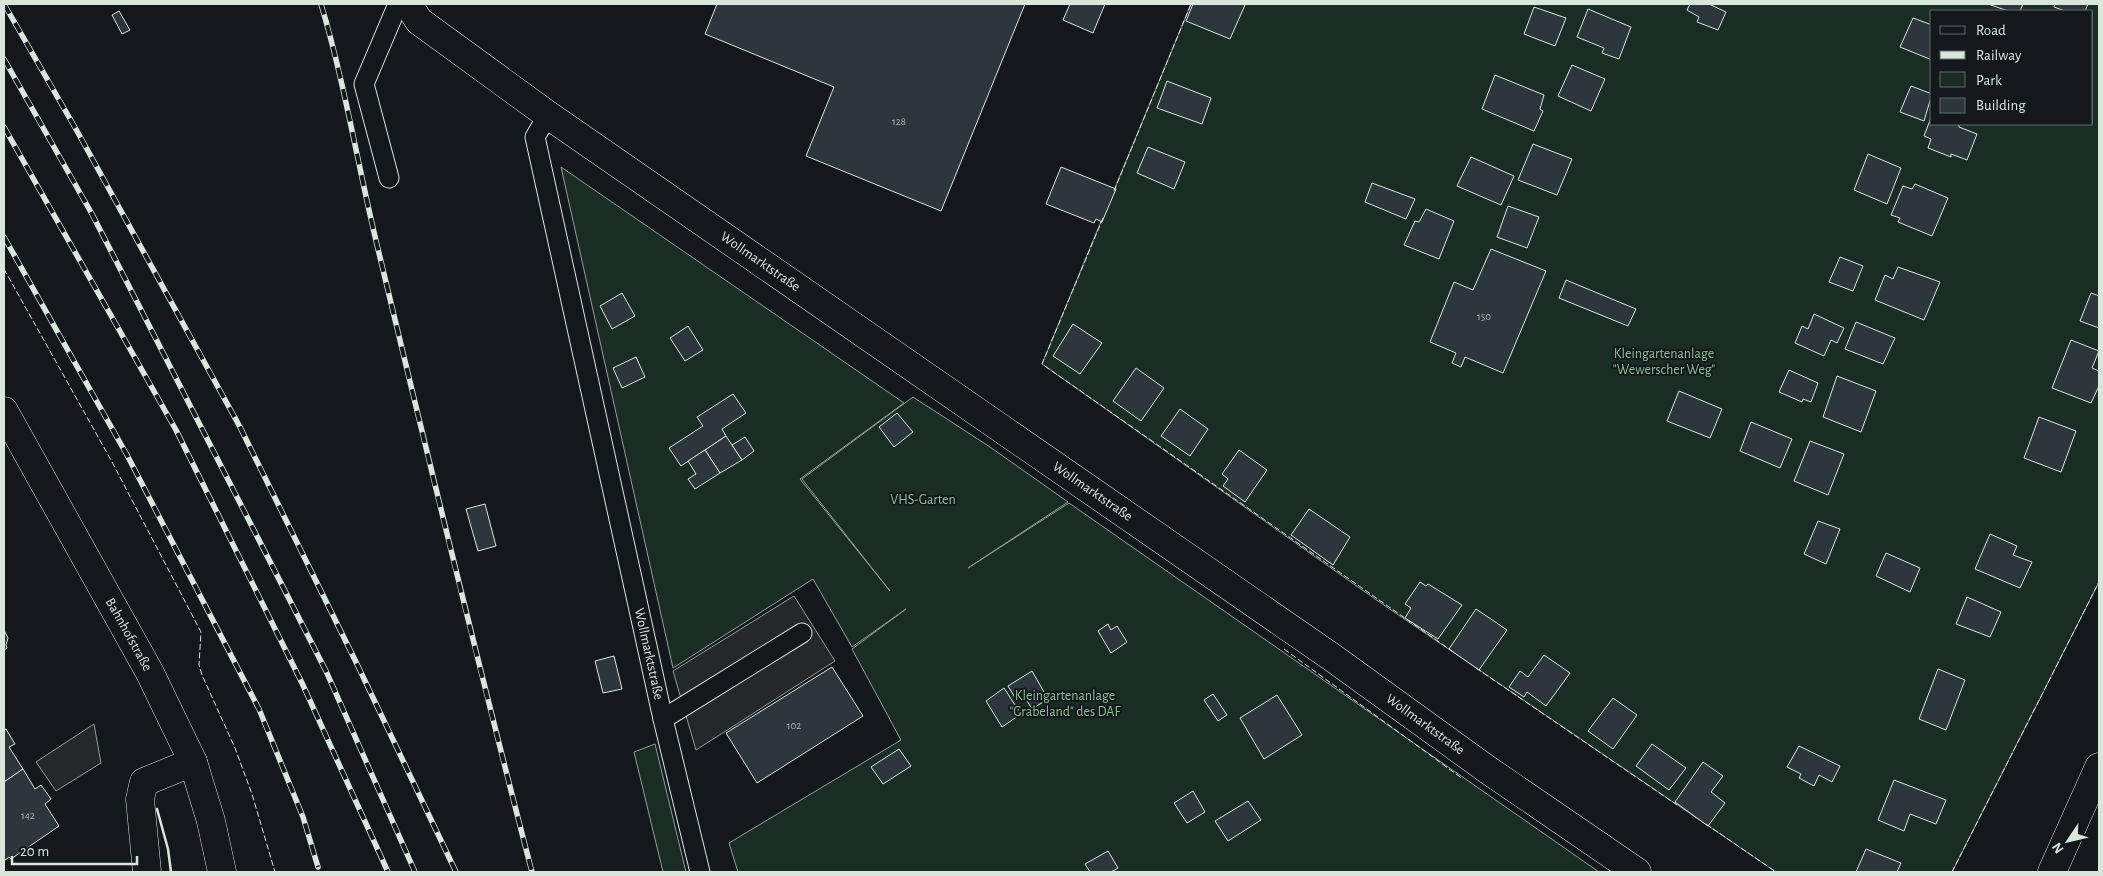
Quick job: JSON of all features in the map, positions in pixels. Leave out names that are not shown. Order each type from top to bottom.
[{"type":"street","name":"Wollmarktstraße","points":[[408,4],[419,21],[548,115],[1333,658],[1488,770],[1637,872]]},
{"type":"street","name":"Bahnhofstraße","points":[[4,411],[150,673],[193,762],[211,821],[222,872]]},
{"type":"street","points":[[147,872],[140,799],[144,782],[193,762]]},
{"type":"street","points":[[2052,872],[2099,767]]},
{"type":"lane","points":[[389,178],[364,84],[398,4]]},
{"type":"lane","name":"Wollmarktstraße","points":[[548,115],[535,137],[663,719],[700,872]]},
{"type":"lane","points":[[663,719],[802,632]]},
{"type":"green space","name":"Kleingartenanlage \"Wewerscher Weg\"","points":[[1191,4],[2099,4],[2099,582],[1952,872],[1776,872],[1375,599],[1042,364]]},
{"type":"green space","name":"Kleingartenanlage \"Grabeland\" des DAF","points":[[561,167],[904,403],[800,479],[890,591],[802,479],[913,397],[990,447],[1068,502],[968,568],[1069,503],[1599,872],[738,872],[729,843],[901,740],[852,649],[906,609],[852,647],[813,579],[673,668]]},
{"type":"green space","points":[[655,744],[686,872],[663,872],[634,752]]},
{"type":"shaded area","points":[[794,596],[835,661],[696,750],[673,671]]},
{"type":"shaded area","points":[[94,724],[101,763],[56,791],[36,762]]},
{"type":"building","points":[[717,4],[1025,4],[941,211],[806,156],[834,87],[705,34]]},
{"type":"building","points":[[1070,4],[1105,4],[1093,33],[1063,20]]},
{"type":"building","points":[[1193,4],[1245,5],[1230,39],[1186,21]]},
{"type":"building","points":[[1690,4],[1709,4],[1726,12],[1718,30],[1697,22],[1699,17],[1687,10]]},
{"type":"building","points":[[1988,4],[2023,4],[2020,10],[2005,10]]},
{"type":"building","points":[[2055,4],[2088,4],[2085,10],[2062,10],[2054,7]]},
{"type":"building","points":[[1534,7],[1566,18],[1555,46],[1524,34]]},
{"type":"building","points":[[1588,9],[1631,27],[1619,59],[1602,53],[1604,48],[1577,37]]},
{"type":"building","points":[[119,11],[130,30],[122,34],[112,15]]},
{"type":"building","points":[[1913,18],[1930,24],[1930,59],[1900,47]]},
{"type":"building","points":[[1572,65],[1605,79],[1591,111],[1558,96]]},
{"type":"building","points":[[1495,75],[1544,95],[1540,109],[1543,111],[1534,131],[1482,109]]},
{"type":"building","points":[[1167,81],[1211,98],[1202,124],[1157,108]]},
{"type":"building","points":[[1911,86],[1930,93],[1930,101],[1924,121],[1900,112]]},
{"type":"building","points":[[1930,120],[1930,125],[1959,125],[1959,127],[1977,134],[1967,160],[1951,154],[1951,157],[1928,148],[1931,139],[1924,136]]},
{"type":"building","points":[[1533,144],[1572,159],[1557,195],[1518,180]]},
{"type":"building","points":[[1148,147],[1185,162],[1174,189],[1137,173]]},
{"type":"building","points":[[1868,154],[1901,168],[1887,204],[1854,190]]},
{"type":"building","points":[[1471,157],[1514,176],[1501,205],[1457,186]]},
{"type":"building","points":[[1061,167],[1116,189],[1102,222],[1096,219],[1094,223],[1046,204]]},
{"type":"building","points":[[1372,183],[1415,199],[1406,219],[1365,202]]},
{"type":"building","points":[[1915,184],[1948,198],[1932,236],[1898,222],[1900,218],[1891,215],[1903,186],[1912,189]]},
{"type":"building","points":[[1508,206],[1539,217],[1527,248],[1497,237]]},
{"type":"building","points":[[1426,209],[1454,221],[1439,259],[1404,245],[1415,221],[1419,222]]},
{"type":"building","points":[[1491,249],[1546,271],[1503,373],[1465,357],[1461,367],[1452,363],[1456,353],[1430,342],[1454,282],[1473,290]]},
{"type":"building","points":[[1840,257],[1863,266],[1853,291],[1829,282]]},
{"type":"building","points":[[1898,267],[1940,282],[1924,320],[1875,300],[1885,275],[1893,279]]},
{"type":"building","points":[[1566,280],[1636,309],[1628,326],[1559,298]]},
{"type":"building","points":[[622,293],[635,316],[612,329],[600,306]]},
{"type":"building","points":[[2091,293],[2099,296],[2099,328],[2080,321]]},
{"type":"building","points":[[1814,314],[1844,328],[1837,343],[1831,340],[1824,356],[1795,343],[1802,326],[1808,329]]},
{"type":"building","points":[[1856,322],[1895,338],[1883,364],[1845,349]]},
{"type":"building","points":[[1073,324],[1102,343],[1080,374],[1053,356]]},
{"type":"building","points":[[688,326],[703,350],[685,361],[670,338]]},
{"type":"building","points":[[2071,340],[2099,351],[2092,368],[2099,371],[2099,386],[2091,403],[2052,388]]},
{"type":"building","points":[[636,357],[645,377],[622,388],[613,368]]},
{"type":"building","points":[[1136,368],[1164,388],[1141,421],[1113,401]]},
{"type":"building","points":[[1789,370],[1818,383],[1811,402],[1803,399],[1802,402],[1779,392]]},
{"type":"building","points":[[1837,376],[1876,391],[1861,432],[1823,417]]},
{"type":"building","points":[[1679,391],[1722,409],[1710,438],[1667,421]]},
{"type":"building","points":[[733,394],[746,413],[722,429],[726,436],[681,466],[669,448],[703,426],[697,417]]},
{"type":"building","points":[[1180,409],[1208,429],[1190,456],[1161,436]]},
{"type":"building","points":[[897,413],[913,432],[894,447],[879,427]]},
{"type":"building","points":[[2039,417],[2076,431],[2061,472],[2024,458]]},
{"type":"building","points":[[1751,422],[1792,439],[1780,468],[1740,451]]},
{"type":"building","points":[[726,436],[742,460],[720,473],[705,450]]},
{"type":"building","points":[[745,437],[754,451],[742,460],[732,445]]},
{"type":"building","points":[[1810,441],[1844,454],[1828,495],[1794,481]]},
{"type":"building","points":[[705,450],[720,473],[695,489],[688,479],[696,474],[688,461]]},
{"type":"building","points":[[1239,450],[1267,470],[1245,502],[1223,486],[1228,479],[1222,474]]},
{"type":"building","points":[[485,504],[496,546],[478,551],[466,509]]},
{"type":"building","points":[[1309,509],[1350,537],[1333,565],[1291,535]]},
{"type":"building","points":[[1818,521],[1840,529],[1826,564],[1804,554]]},
{"type":"building","points":[[1990,534],[2017,546],[2013,555],[2032,562],[2020,588],[1975,569]]},
{"type":"building","points":[[1886,553],[1920,568],[1910,592],[1876,576]]},
{"type":"building","points":[[1420,582],[1426,586],[1428,584],[1462,605],[1438,639],[1405,618],[1411,608],[1405,604]]},
{"type":"building","points":[[1967,597],[2001,612],[1990,637],[1956,624]]},
{"type":"building","points":[[1476,609],[1507,630],[1479,670],[1449,649]]},
{"type":"building","points":[[1108,624],[1111,630],[1117,626],[1127,642],[1111,653],[1098,631]]},
{"type":"building","points":[[4,630],[8,638],[7,648],[4,650]]},
{"type":"building","points":[[1544,655],[1570,673],[1546,706],[1527,692],[1524,697],[1509,687],[1520,671],[1528,677]]},
{"type":"building","points":[[614,656],[622,689],[603,693],[595,661]]},
{"type":"building","points":[[832,667],[863,716],[757,783],[726,733]]},
{"type":"building","points":[[1938,669],[1965,680],[1946,730],[1919,719]]},
{"type":"building","points":[[1032,671],[1048,699],[1032,709],[1024,696],[1017,701],[1008,686]]},
{"type":"building","points":[[1004,688],[1021,714],[1002,727],[986,701]]},
{"type":"building","points":[[1213,694],[1227,715],[1218,721],[1204,700]]},
{"type":"building","points":[[1277,695],[1302,735],[1264,759],[1240,718]]},
{"type":"building","points":[[1613,698],[1637,715],[1613,749],[1588,731]]},
{"type":"building","points":[[6,729],[15,744],[9,747],[23,769],[4,782],[4,730]]},
{"type":"building","points":[[1652,744],[1686,768],[1669,790],[1636,766]]},
{"type":"building","points":[[1799,746],[1840,766],[1832,782],[1819,775],[1814,786],[1799,778],[1801,774],[1787,767]]},
{"type":"building","points":[[899,749],[911,766],[883,784],[871,767]]},
{"type":"building","points":[[1703,762],[1723,776],[1711,792],[1725,803],[1708,826],[1675,802]]},
{"type":"building","points":[[23,769],[35,789],[41,785],[51,799],[45,804],[59,826],[11,859],[9,857],[4,861],[4,782]]},
{"type":"building","points":[[1894,780],[1946,800],[1936,824],[1910,814],[1904,831],[1878,820]]},
{"type":"building","points":[[1193,791],[1205,812],[1187,823],[1174,803]]},
{"type":"building","points":[[1248,801],[1261,820],[1228,841],[1215,821]]},
{"type":"building","points":[[1866,849],[1901,863],[1897,872],[1856,872]]},
{"type":"building","points":[[1108,851],[1118,868],[1111,872],[1090,872],[1085,864]]},
{"type":"railway","points":[[4,4],[77,131],[240,427],[356,662],[456,872]]},
{"type":"railway","points":[[321,4],[330,34],[371,218],[434,483],[532,872]]},
{"type":"railway","points":[[4,59],[92,214],[326,671],[415,872]]},
{"type":"railway","points":[[4,127],[176,430],[302,683],[388,872]]},
{"type":"railway","points":[[4,237],[127,455],[259,709],[303,817],[318,867]]},
{"type":"fence","points":[[1114,191],[1191,4]]},
{"type":"fence","points":[[1103,218],[1042,364],[1452,651]]},
{"type":"fence","points":[[4,269],[111,460],[201,632],[199,665],[202,675],[235,748],[252,794],[275,872]]},
{"type":"fence","points":[[1952,872],[2099,582]]},
{"type":"fence","points":[[1284,649],[1463,779]]},
{"type":"fence","points":[[1476,668],[1677,805]]},
{"type":"fence","points":[[1706,824],[1776,872]]},
{"type":"wall","points":[[157,809],[168,849],[171,872]]},
{"type":"park label","name":"VHS-Garten","points":[[923,500]]}]
